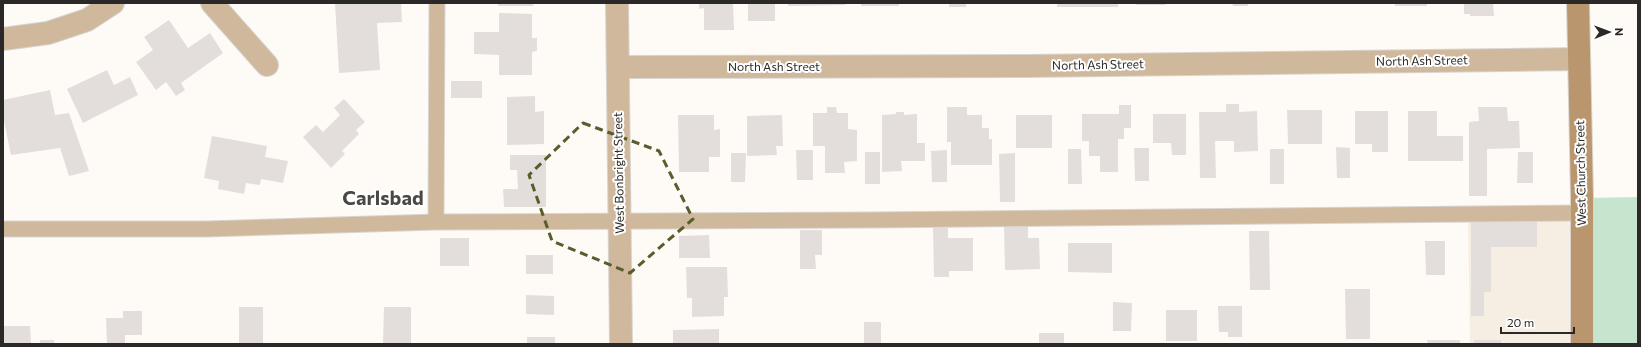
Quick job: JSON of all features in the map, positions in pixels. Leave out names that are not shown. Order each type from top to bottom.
[{"type":"street","points":[[3,39],[54,31],[87,20],[113,3]]},
{"type":"street","points":[[212,3],[267,65]]},
{"type":"street","name":"West Bonbright Street","points":[[617,3],[621,344]]},
{"type":"street","name":"West Church Street","points":[[1578,3],[1582,344]]},
{"type":"street","name":"North Ash Street","points":[[618,67],[1026,66],[1579,59]]},
{"type":"lane","points":[[436,222],[437,3]]},
{"type":"lane","points":[[3,229],[207,229],[436,222],[888,220],[1581,213]]},
{"type":"highlighted area","points":[[583,123],[659,151],[693,219],[630,273],[552,241],[529,175]]},
{"type":"shaded area","points":[[1581,213],[1582,344],[1470,344],[1468,214]]},
{"type":"green space","points":[[1638,197],[1638,344],[1582,344],[1582,198]]},
{"type":"building","points":[[335,3],[401,3],[402,22],[377,23],[380,70],[339,73]]},
{"type":"building","points":[[498,3],[534,3],[533,6],[498,6]]},
{"type":"building","points":[[699,3],[733,3],[734,30],[704,30],[704,8],[699,9]]},
{"type":"building","points":[[748,3],[775,3],[775,21],[748,21]]},
{"type":"building","points":[[788,3],[846,3],[846,5],[788,6]]},
{"type":"building","points":[[861,3],[899,3],[899,6],[861,6]]},
{"type":"building","points":[[949,3],[966,3],[966,7],[949,7]]},
{"type":"building","points":[[1057,3],[1118,3],[1118,7],[1057,7]]},
{"type":"building","points":[[1135,3],[1166,3],[1166,5],[1136,5]]},
{"type":"building","points":[[1232,3],[1248,3],[1248,6],[1233,6]]},
{"type":"building","points":[[1395,3],[1427,3],[1427,6],[1395,6]]},
{"type":"building","points":[[1464,3],[1493,3],[1494,16],[1470,16],[1470,14],[1464,14]]},
{"type":"building","points":[[499,13],[532,14],[532,38],[537,38],[537,51],[532,52],[532,75],[499,75],[499,55],[474,54],[474,32],[499,32]]},
{"type":"building","points":[[169,20],[188,48],[210,33],[223,53],[181,83],[185,90],[176,96],[166,82],[156,90],[136,62],[153,50],[144,37]]},
{"type":"building","points":[[107,70],[114,85],[130,77],[138,95],[83,123],[67,89]]},
{"type":"building","points":[[451,81],[482,81],[482,98],[451,98]]},
{"type":"building","points":[[50,90],[55,115],[69,113],[89,171],[69,176],[60,148],[11,155],[3,116],[3,100]]},
{"type":"building","points":[[535,96],[535,112],[544,111],[544,144],[507,145],[507,97]]},
{"type":"building","points":[[344,99],[365,122],[356,130],[359,134],[342,151],[345,154],[331,168],[303,137],[316,125],[323,132],[340,115],[334,108]]},
{"type":"building","points":[[1226,104],[1239,104],[1239,112],[1257,111],[1258,151],[1234,152],[1234,141],[1215,141],[1216,178],[1200,178],[1199,112],[1226,112]]},
{"type":"building","points":[[1119,105],[1131,105],[1131,128],[1124,128],[1124,139],[1118,139],[1118,172],[1100,172],[1100,156],[1089,156],[1089,141],[1082,141],[1082,114],[1119,114]]},
{"type":"building","points":[[827,107],[836,107],[837,113],[848,113],[848,129],[857,130],[857,161],[844,162],[845,173],[825,173],[825,146],[813,146],[813,113],[827,113]]},
{"type":"building","points":[[947,107],[967,107],[967,115],[982,115],[982,128],[989,128],[989,139],[992,139],[992,165],[951,165],[951,142],[947,142]]},
{"type":"building","points":[[1478,107],[1507,107],[1508,121],[1519,121],[1520,148],[1487,149],[1487,196],[1469,196],[1469,122],[1479,121]]},
{"type":"building","points":[[1287,110],[1322,110],[1322,144],[1288,144]]},
{"type":"building","points":[[1355,111],[1388,111],[1388,152],[1372,152],[1372,144],[1355,144]]},
{"type":"building","points":[[1408,111],[1437,111],[1437,136],[1463,136],[1463,161],[1408,161]]},
{"type":"building","points":[[896,112],[904,112],[904,115],[917,114],[917,143],[925,143],[925,161],[901,161],[902,171],[882,172],[882,115],[896,114]]},
{"type":"building","points":[[1153,114],[1186,114],[1186,155],[1172,155],[1171,143],[1153,143]]},
{"type":"building","points":[[678,115],[714,115],[714,130],[720,129],[720,157],[709,157],[709,172],[679,172]]},
{"type":"building","points":[[782,115],[783,146],[776,146],[777,155],[747,156],[747,116]]},
{"type":"building","points":[[1016,115],[1052,115],[1052,148],[1016,148]]},
{"type":"building","points":[[212,136],[267,146],[265,157],[288,161],[283,183],[261,179],[260,185],[246,183],[244,194],[218,189],[219,181],[204,178]]},
{"type":"building","points":[[1336,147],[1350,148],[1350,178],[1337,178]]},
{"type":"building","points":[[1134,148],[1149,148],[1149,181],[1135,181]]},
{"type":"building","points":[[1068,149],[1081,149],[1082,184],[1068,184]]},
{"type":"building","points":[[1270,149],[1284,149],[1284,184],[1270,184]]},
{"type":"building","points":[[796,150],[813,150],[813,180],[797,180]]},
{"type":"building","points":[[947,150],[947,182],[932,182],[931,151]]},
{"type":"building","points":[[865,152],[880,152],[880,184],[865,184]]},
{"type":"building","points":[[1518,152],[1533,152],[1533,183],[1517,183]]},
{"type":"building","points":[[731,153],[746,153],[745,182],[731,182]]},
{"type":"building","points":[[1015,153],[1015,202],[1000,202],[999,154]]},
{"type":"building","points":[[510,155],[546,155],[546,207],[504,207],[503,189],[518,189],[517,170],[510,170]]},
{"type":"building","points":[[1471,217],[1537,217],[1537,247],[1491,247],[1491,292],[1484,292],[1484,316],[1471,316]]},
{"type":"building","points":[[1028,226],[1028,238],[1039,238],[1040,269],[1005,270],[1004,227]]},
{"type":"building","points":[[933,228],[948,228],[948,238],[973,238],[973,271],[949,271],[949,277],[934,277]]},
{"type":"building","points":[[800,230],[822,230],[822,255],[815,255],[816,269],[800,269]]},
{"type":"building","points":[[1249,231],[1269,231],[1270,290],[1250,290]]},
{"type":"building","points":[[709,235],[710,258],[679,258],[679,236]]},
{"type":"building","points":[[440,238],[469,238],[469,266],[440,266]]},
{"type":"building","points":[[1425,241],[1445,241],[1445,275],[1426,275]]},
{"type":"building","points":[[1068,243],[1112,243],[1112,273],[1068,272]]},
{"type":"building","points":[[526,255],[553,255],[553,274],[526,274]]},
{"type":"building","points":[[686,267],[727,267],[728,297],[724,297],[724,316],[692,317],[692,298],[687,298]]},
{"type":"building","points":[[1345,289],[1370,289],[1370,339],[1346,339]]},
{"type":"building","points":[[526,295],[554,296],[554,315],[526,314]]},
{"type":"building","points":[[1113,302],[1132,303],[1131,331],[1113,331]]},
{"type":"building","points":[[1218,306],[1242,306],[1242,337],[1228,337],[1228,332],[1219,332]]},
{"type":"building","points":[[239,307],[263,307],[263,344],[239,344]]},
{"type":"building","points":[[384,307],[411,307],[411,344],[383,344]]},
{"type":"building","points":[[1166,310],[1197,310],[1197,341],[1166,341]]},
{"type":"building","points":[[123,311],[142,311],[142,335],[125,335],[125,344],[107,344],[106,318],[123,318]]},
{"type":"building","points":[[864,322],[881,322],[881,344],[864,344]]},
{"type":"building","points":[[3,326],[30,326],[31,344],[3,344]]},
{"type":"building","points":[[719,329],[719,344],[673,344],[673,330]]},
{"type":"building","points":[[1039,333],[1064,333],[1064,344],[1039,344]]},
{"type":"building","points":[[527,337],[555,337],[555,344],[527,344]]},
{"type":"building","points":[[40,340],[54,340],[54,344],[40,344]]},
{"type":"building","points":[[1427,340],[1460,340],[1460,344],[1428,344]]},
{"type":"building","points":[[1474,340],[1501,340],[1501,344],[1474,344]]},
{"type":"district","name":"Carlsbad","points":[[383,198]]}]
